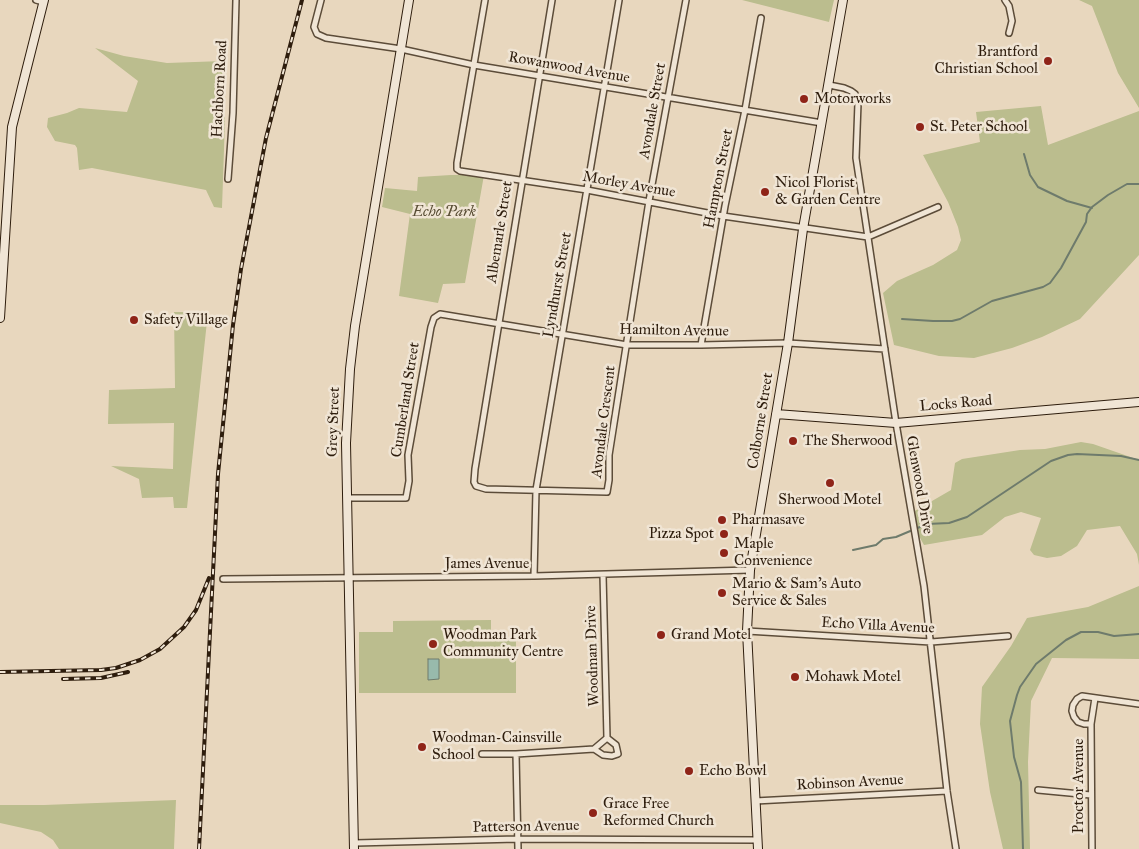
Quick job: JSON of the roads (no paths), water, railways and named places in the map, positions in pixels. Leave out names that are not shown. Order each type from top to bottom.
[{"type":"street","name":"Hachborn Road","points":[[228,179],[233,114],[236,0]]},
{"type":"street","name":"Rowanwood Avenue","points":[[321,0],[314,23],[315,32],[326,38],[401,48],[474,65],[822,123]]},
{"type":"street","name":"Grey Street","points":[[354,846],[348,578],[347,412],[352,343],[409,0]]},
{"type":"street","points":[[474,65],[485,0]]},
{"type":"street","name":"Albemarle Street","points":[[536,490],[479,488],[474,482],[498,324],[552,0]]},
{"type":"street","name":"Lyndhurst Street","points":[[534,576],[536,490],[619,0]]},
{"type":"street","name":"Avondale Street","points":[[627,345],[649,201],[686,0]]},
{"type":"street","name":"Colborne Street","points":[[758,849],[747,631],[750,570],[788,343],[803,229],[843,0]]},
{"type":"street","points":[[1005,0],[1009,6],[1012,21],[1009,33]]},
{"type":"street","points":[[0,318],[12,126],[41,1]]},
{"type":"street","name":"Hampton Street","points":[[701,345],[723,216],[745,110],[761,18]]},
{"type":"street","name":"Morley Avenue","points":[[474,65],[456,163],[457,170],[587,190],[723,216],[868,237]]},
{"type":"street","name":"Glenwood Drive","points":[[828,85],[851,91],[855,94],[858,103],[856,158],[896,423],[924,586],[947,791],[956,849]]},
{"type":"street","points":[[868,237],[938,207]]},
{"type":"street","name":"Cumberland Street","points":[[347,498],[406,498],[409,480],[408,455],[431,327],[437,315],[442,314]]},
{"type":"street","name":"Hamilton Avenue","points":[[442,314],[627,345],[788,343],[885,349]]},
{"type":"street","name":"Avondale Crescent","points":[[536,490],[607,492],[610,480],[609,455],[627,345]]},
{"type":"street","name":"Locks Road","points":[[776,414],[896,423],[1139,402]]},
{"type":"street","name":"James Avenue","points":[[223,579],[603,575],[750,570]]},
{"type":"street","name":"Woodman Drive","points":[[482,754],[516,754],[594,749],[603,755],[612,756],[618,754],[616,745],[607,738],[603,575]]},
{"type":"street","name":"Echo Villa Avenue","points":[[747,631],[931,642],[1008,636]]},
{"type":"street","name":"Proctor Avenue","points":[[1091,724],[1078,722],[1072,711],[1073,704],[1082,696],[1139,704]]},
{"type":"street","name":"Proctor Avenue","points":[[1092,849],[1091,724],[1095,698]]},
{"type":"street","points":[[594,749],[607,738]]},
{"type":"street","points":[[516,754],[518,849]]},
{"type":"street","points":[[1038,790],[1091,795]]},
{"type":"street","name":"Robinson Avenue","points":[[755,800],[947,791]]},
{"type":"street","name":"Patterson Avenue","points":[[354,846],[517,839],[757,840]]},
{"type":"waterway","points":[[1024,154],[1030,175],[1038,187],[1067,201],[1092,208]]},
{"type":"waterway","points":[[902,319],[952,321],[960,319],[992,301],[1043,287],[1050,283],[1061,268],[1092,207],[1127,184],[1139,184]]},
{"type":"waterway","points":[[853,550],[876,545],[883,539],[896,537],[927,524],[949,523],[967,517],[1051,461],[1068,455],[1121,456],[1139,460]]},
{"type":"waterway","points":[[1023,849],[1021,782],[1014,757],[1010,721],[1020,687],[1036,664],[1066,640],[1081,632],[1098,632],[1114,636],[1139,634]]},
{"type":"railway","points":[[199,849],[218,474],[233,325],[241,269],[266,138],[302,0]]},
{"type":"railway","points":[[0,672],[101,670],[116,668],[140,660],[160,649],[184,627],[196,610],[209,578]]},
{"type":"railway","points":[[63,679],[101,678],[128,672]]},
{"type":"place","name":"Brantford Christian School","points":[[1048,61]]},
{"type":"place","name":"Motorworks","points":[[804,99]]},
{"type":"place","name":"St. Peter School","points":[[920,127]]},
{"type":"place","name":"Nicol Florist & Garden Centre","points":[[765,192]]},
{"type":"place","name":"Safety Village","points":[[134,320]]},
{"type":"place","name":"The Sherwood","points":[[793,441]]},
{"type":"place","name":"Sherwood Motel","points":[[830,483]]},
{"type":"place","name":"Pharmasave","points":[[722,520]]},
{"type":"place","name":"Pizza Spot","points":[[724,534]]},
{"type":"place","name":"Maple Convenience","points":[[724,553]]},
{"type":"place","name":"Mario & Sam's Auto Service & Sales","points":[[722,593]]},
{"type":"place","name":"Grand Motel","points":[[661,635]]},
{"type":"place","name":"Woodman Park Community Centre","points":[[433,644]]},
{"type":"place","name":"Mohawk Motel","points":[[795,677]]},
{"type":"place","name":"Woodman-Cainsville School","points":[[422,747]]},
{"type":"place","name":"Echo Bowl","points":[[689,771]]},
{"type":"place","name":"Grace Free Reformed Church","points":[[593,813]]},
{"type":"park label","name":"Echo Park","points":[[444,212]]}]
